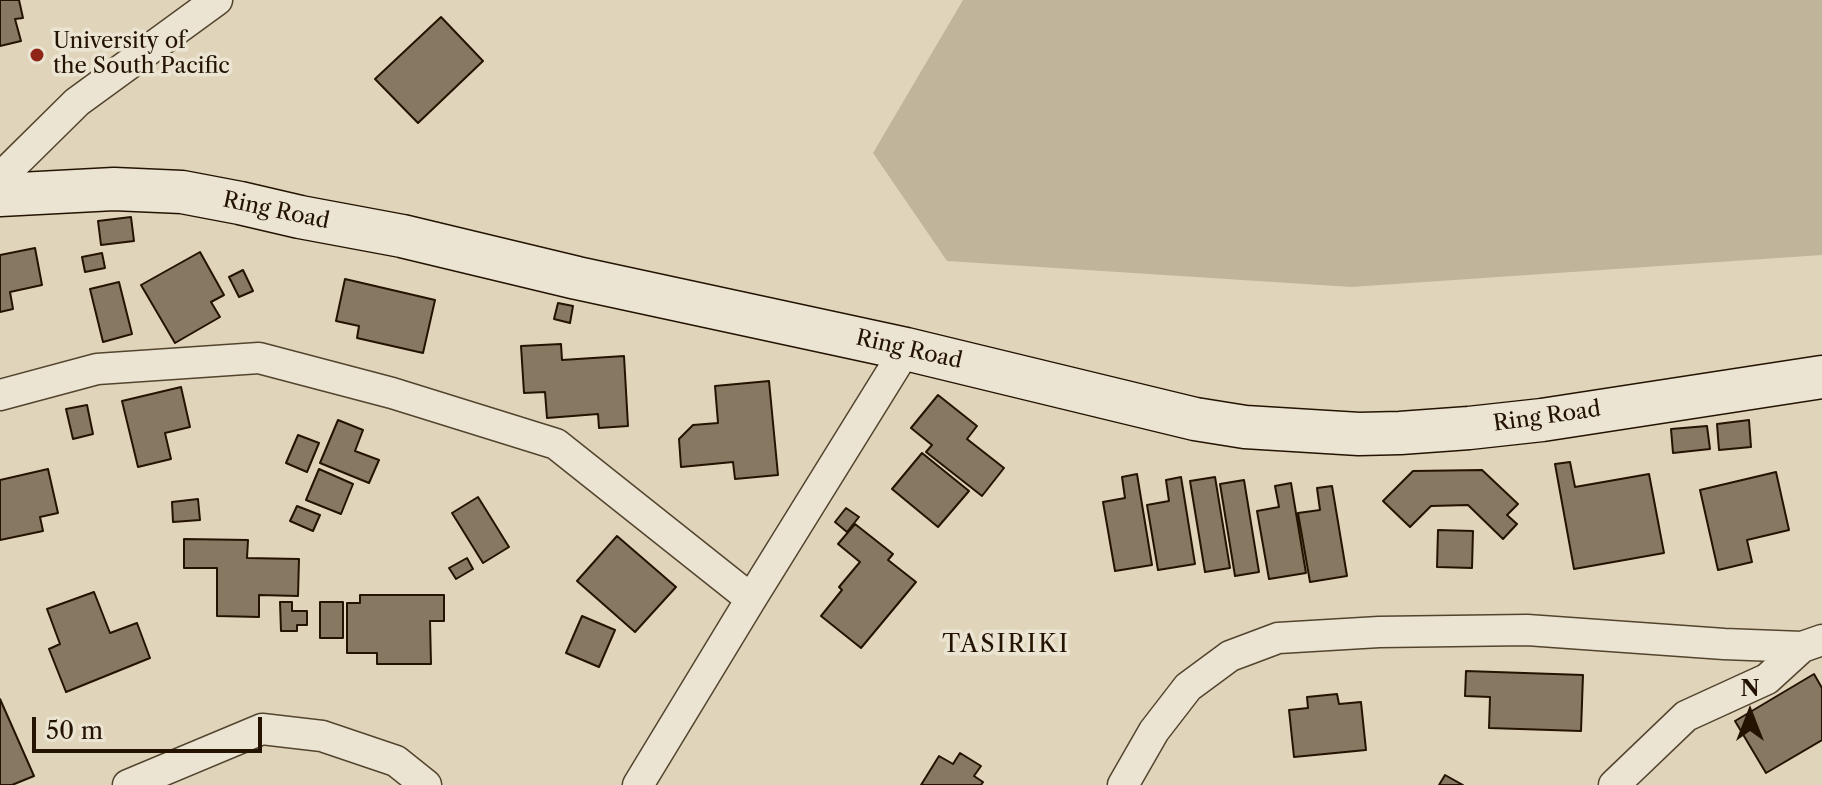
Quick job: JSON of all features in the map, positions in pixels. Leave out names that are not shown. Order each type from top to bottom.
[{"type":"main road","name":"Ring Road","points":[[0,195],[114,189],[182,192],[402,236],[577,278],[906,349],[1195,419],[1245,427],[1359,434],[1414,432],[1542,420],[1822,377]]},
{"type":"street","points":[[0,178],[77,102],[217,0]]},
{"type":"street","points":[[638,785],[906,349]]},
{"type":"street","points":[[0,395],[97,369],[259,358],[392,393],[556,444],[751,599]]},
{"type":"street","points":[[1123,785],[1154,731],[1188,687],[1230,656],[1278,638],[1379,632],[1527,630],[1724,644],[1812,644]]},
{"type":"street","points":[[1614,785],[1686,716],[1767,679],[1812,644]]},
{"type":"street","points":[[128,785],[262,729],[322,736],[396,761],[426,785]]},
{"type":"shaded area","points":[[963,0],[1822,0],[1822,255],[1351,287],[947,261],[873,153]]},
{"type":"building","points":[[0,0],[19,0],[23,18],[15,19],[21,41],[0,46]]},
{"type":"building","points":[[441,17],[483,61],[418,123],[375,79]]},
{"type":"building","points":[[131,217],[134,241],[101,245],[98,221]]},
{"type":"building","points":[[35,248],[42,285],[10,292],[13,309],[0,312],[0,255]]},
{"type":"building","points":[[200,252],[224,295],[211,302],[220,317],[175,343],[141,285]]},
{"type":"building","points":[[102,253],[105,268],[85,272],[82,257]]},
{"type":"building","points":[[243,270],[253,291],[239,297],[229,277]]},
{"type":"building","points":[[345,279],[435,300],[423,353],[357,338],[359,326],[336,321]]},
{"type":"building","points":[[119,282],[132,334],[103,342],[90,289]]},
{"type":"building","points":[[558,303],[573,306],[570,323],[554,319]]},
{"type":"building","points":[[561,344],[562,360],[624,356],[628,426],[599,428],[598,414],[547,418],[545,392],[524,393],[521,346]]},
{"type":"building","points":[[769,381],[778,475],[735,479],[733,462],[681,467],[679,439],[693,425],[718,423],[715,386]]},
{"type":"building","points":[[181,387],[190,427],[165,433],[171,459],[138,467],[122,401]]},
{"type":"building","points":[[938,395],[977,426],[967,439],[1004,468],[982,496],[926,452],[932,445],[911,428]]},
{"type":"building","points":[[87,405],[93,434],[73,439],[66,409]]},
{"type":"building","points":[[338,420],[363,430],[355,451],[379,460],[369,483],[320,463]]},
{"type":"building","points":[[1749,420],[1751,447],[1719,450],[1717,424]]},
{"type":"building","points":[[1707,426],[1710,449],[1673,453],[1671,429]]},
{"type":"building","points":[[298,435],[319,443],[307,472],[286,463]]},
{"type":"building","points":[[922,453],[969,491],[938,527],[892,489]]},
{"type":"building","points":[[1570,462],[1575,487],[1649,474],[1664,553],[1574,569],[1555,464]]},
{"type":"building","points":[[48,469],[58,513],[40,517],[43,531],[0,540],[0,480]]},
{"type":"building","points":[[319,469],[353,484],[341,514],[306,500]]},
{"type":"building","points":[[1482,470],[1518,504],[1507,515],[1517,524],[1503,539],[1468,505],[1431,506],[1410,527],[1383,501],[1413,471]]},
{"type":"building","points":[[1776,472],[1789,530],[1747,540],[1752,562],[1718,570],[1700,490]]},
{"type":"building","points":[[1137,474],[1152,565],[1115,571],[1103,502],[1125,498],[1122,477]]},
{"type":"building","points":[[1181,477],[1195,564],[1158,570],[1147,505],[1169,501],[1166,480]]},
{"type":"building","points":[[1215,477],[1230,568],[1205,572],[1190,481]]},
{"type":"building","points":[[1244,480],[1259,572],[1235,576],[1220,484]]},
{"type":"building","points":[[1291,483],[1306,573],[1269,579],[1257,511],[1279,507],[1275,486]]},
{"type":"building","points":[[1332,486],[1347,576],[1310,582],[1298,513],[1320,510],[1317,488]]},
{"type":"building","points":[[478,497],[509,547],[483,563],[452,513]]},
{"type":"building","points":[[198,499],[200,520],[173,522],[172,502]]},
{"type":"building","points":[[297,506],[320,515],[313,531],[290,521]]},
{"type":"building","points":[[846,508],[859,517],[847,532],[835,522]]},
{"type":"building","points":[[855,524],[893,554],[888,560],[916,582],[861,648],[821,616],[860,562],[838,544]]},
{"type":"building","points":[[1438,530],[1473,531],[1472,568],[1437,567]]},
{"type":"building","points":[[617,536],[676,587],[635,632],[577,581]]},
{"type":"building","points":[[184,539],[248,540],[247,558],[299,559],[298,596],[259,595],[259,617],[217,616],[217,568],[184,568]]},
{"type":"building","points":[[467,558],[473,569],[456,579],[449,568]]},
{"type":"building","points":[[94,592],[110,633],[137,623],[150,658],[66,692],[49,649],[60,644],[47,609]]},
{"type":"building","points":[[360,595],[444,595],[444,621],[430,621],[431,664],[377,664],[377,653],[347,653],[347,603],[360,603]]},
{"type":"building","points":[[280,602],[292,602],[292,611],[307,611],[307,625],[297,625],[297,631],[281,631]]},
{"type":"building","points":[[320,602],[343,602],[343,638],[320,638]]},
{"type":"building","points":[[582,616],[615,630],[599,667],[566,653]]},
{"type":"building","points":[[1466,671],[1583,675],[1581,731],[1489,728],[1490,697],[1465,696]]},
{"type":"building","points":[[1814,674],[1822,688],[1822,740],[1766,773],[1735,721]]},
{"type":"building","points":[[1337,694],[1339,704],[1361,702],[1366,750],[1294,757],[1289,710],[1308,708],[1307,697]]},
{"type":"building","points":[[0,699],[34,776],[12,785],[0,785]]},
{"type":"building","points":[[960,753],[981,766],[974,776],[983,782],[981,785],[921,785],[939,756],[953,764]]},
{"type":"building","points":[[1445,775],[1463,785],[1439,785]]},
{"type":"place","name":"University of the South Pacific","points":[[37,55]]},
{"type":"district","name":"TASIRIKI","points":[[1006,645]]}]
